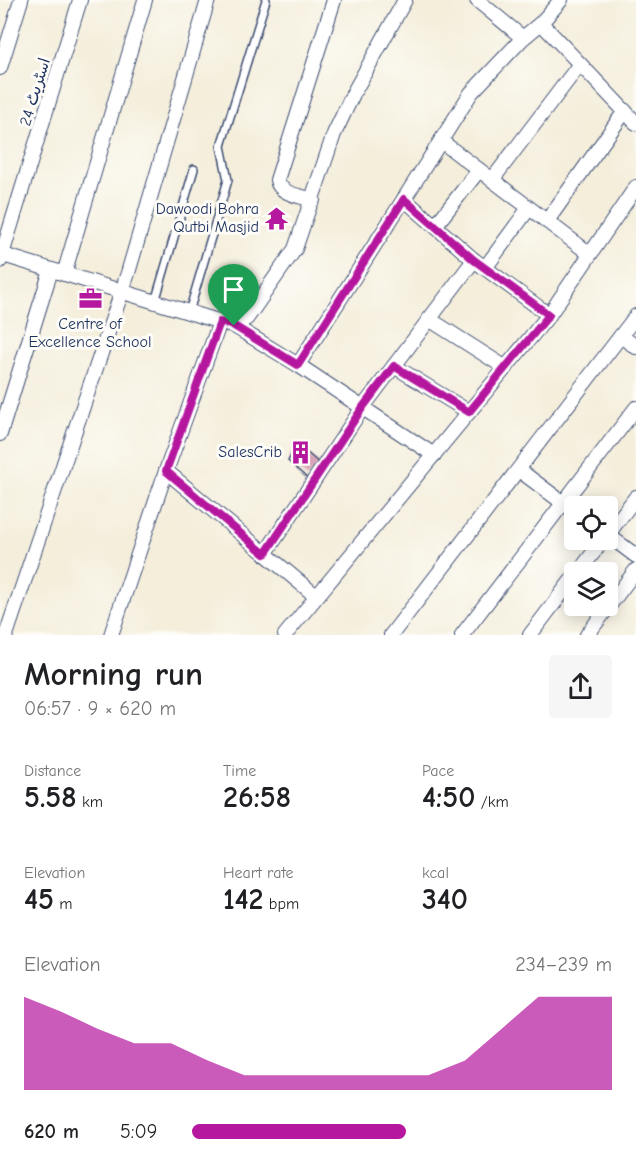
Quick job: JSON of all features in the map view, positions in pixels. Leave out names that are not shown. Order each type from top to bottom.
[{"type":"street","points":[[0,68],[21,0]]},
{"type":"street","name":"اسٹریٹ 24","points":[[1,257],[80,0]]},
{"type":"street","points":[[0,434],[57,272],[146,0]]},
{"type":"street","points":[[6,635],[121,291],[208,0]]},
{"type":"street","points":[[313,200],[282,189],[277,180],[334,0]]},
{"type":"street","points":[[234,326],[247,318],[295,249],[334,134],[354,92],[405,0]]},
{"type":"street","points":[[477,0],[523,38]]},
{"type":"street","points":[[298,365],[471,93],[561,0]]},
{"type":"street","points":[[541,23],[636,123]]},
{"type":"street","points":[[492,180],[580,64]]},
{"type":"street","points":[[547,221],[625,111]]},
{"type":"street","points":[[441,141],[591,254]]},
{"type":"street","points":[[435,226],[478,170]]},
{"type":"street","points":[[285,635],[549,315],[636,187]]},
{"type":"street","points":[[404,199],[479,264],[549,315]]},
{"type":"street","points":[[265,554],[363,407],[429,319],[529,208]]},
{"type":"street","points":[[1,257],[234,326],[298,365],[434,455]]},
{"type":"street","points":[[391,635],[636,316]]},
{"type":"street","points":[[429,319],[506,368]]},
{"type":"street","points":[[111,635],[166,471],[220,322]]},
{"type":"street","points":[[621,336],[636,347]]},
{"type":"street","points":[[394,366],[469,412]]},
{"type":"street","points":[[576,496],[636,408]]},
{"type":"street","points":[[519,470],[564,503]]},
{"type":"street","points":[[166,471],[316,596]]},
{"type":"street","points":[[618,521],[636,497]]},
{"type":"street","points":[[462,635],[564,513]]},
{"type":"street","points":[[618,542],[636,556]]},
{"type":"street","points":[[586,562],[595,550]]},
{"type":"street","points":[[587,635],[636,570]]},
{"type":"street","points":[[530,635],[564,590]]},
{"type":"lane","points":[[189,312],[228,180],[221,146],[266,0]]},
{"type":"lane","points":[[155,302],[194,169]]},
{"type":"building","name":"SalesCrib","points":[[297,444],[320,464],[307,478],[288,461]]},
{"type":"place","name":"Dawoodi Bohra Qutbi Masjid","points":[[277,218]]},
{"type":"place","name":"Centre of Excellence School","points":[[90,299]]},
{"type":"place","name":"SalesCrib","points":[[300,452]]},
{"type":"route","points":[[404,199],[474,260],[549,315],[469,412],[394,366],[363,407],[265,554],[166,471],[220,322],[234,326],[298,365],[404,199]]}]
